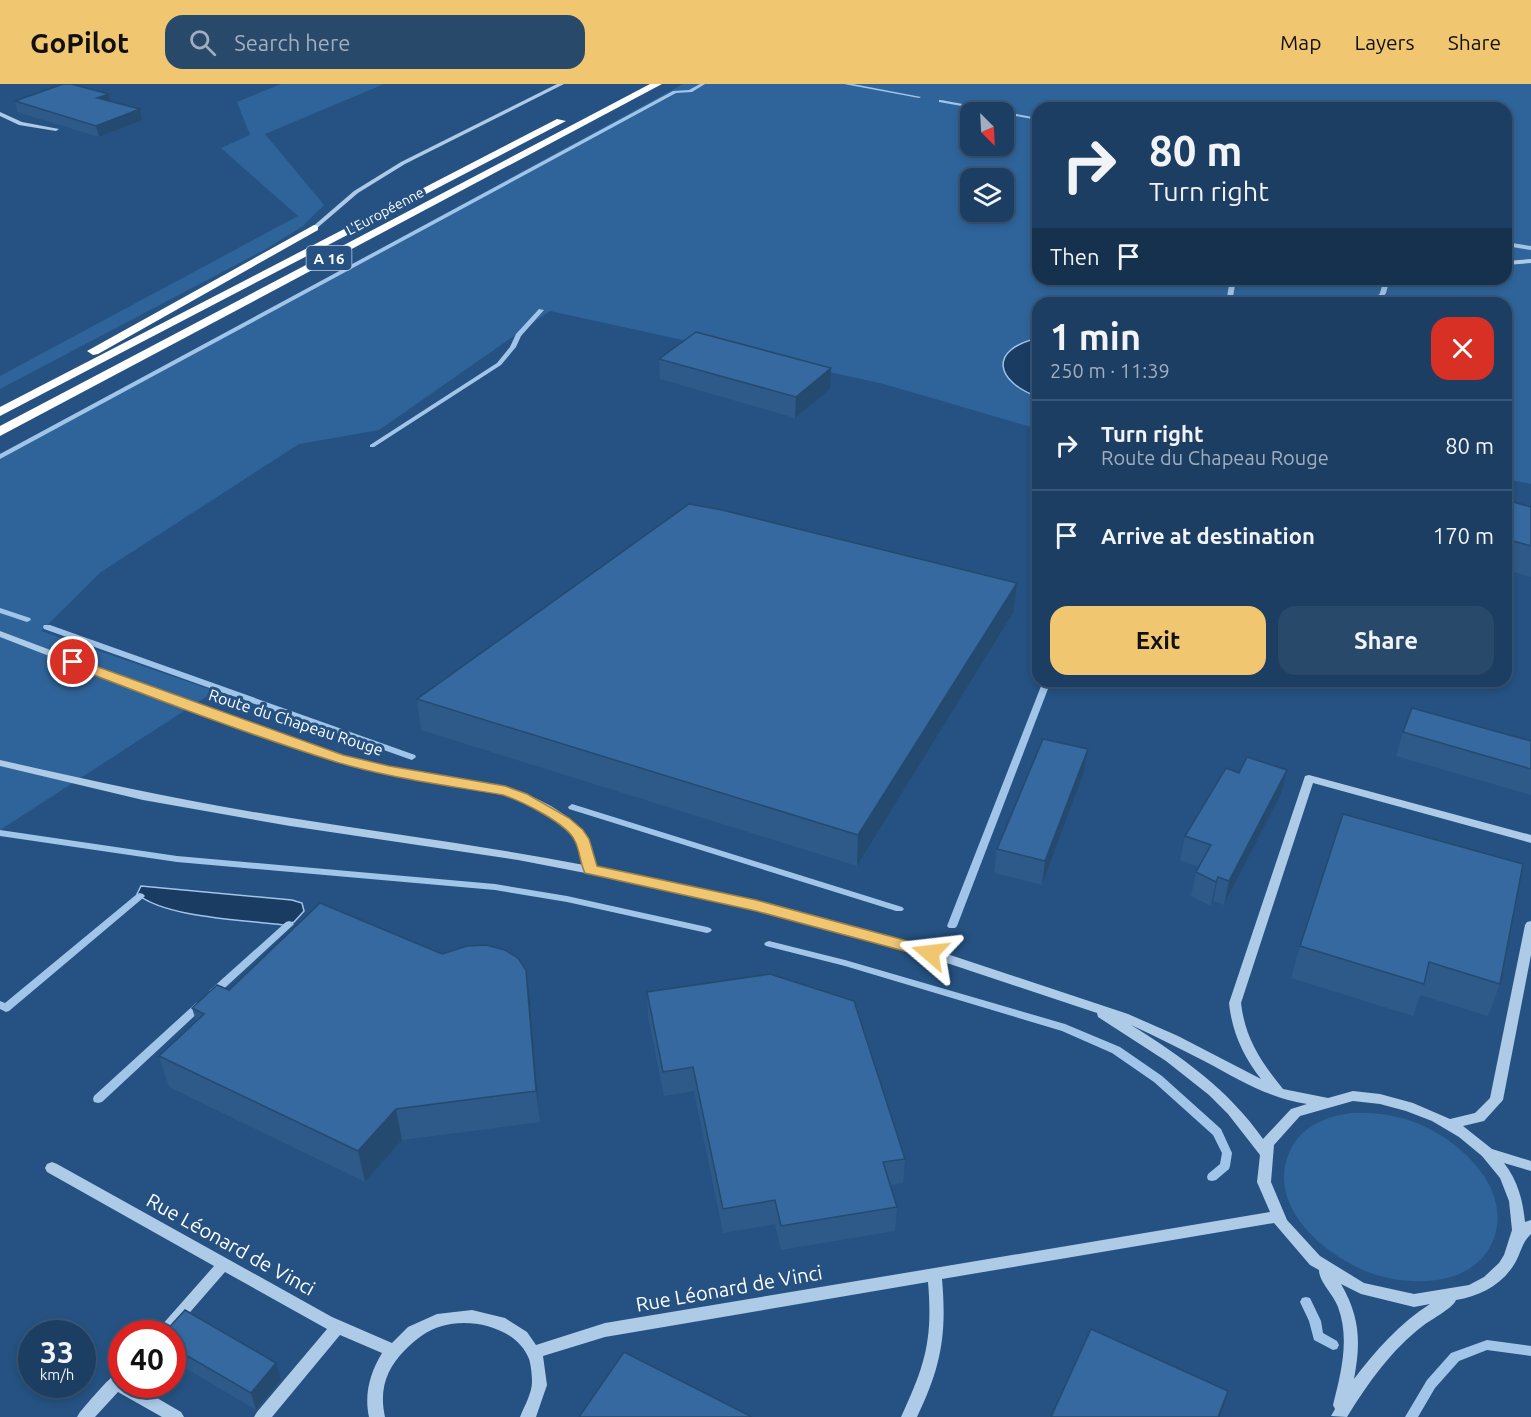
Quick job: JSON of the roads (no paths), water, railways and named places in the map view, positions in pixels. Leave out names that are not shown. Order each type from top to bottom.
[{"type":"highway","name":"L'Européenne","points":[[0,412],[632,84]]},
{"type":"highway","name":"L'Européenne","points":[[0,432],[657,84]]},
{"type":"highway","points":[[0,400],[314,228]]},
{"type":"street","points":[[314,228],[351,195],[370,183],[415,157],[561,84]]},
{"type":"street","points":[[0,114],[21,124],[56,129]]},
{"type":"street","points":[[1512,263],[1531,261]]},
{"type":"street","name":"Route du Chapeau Rouge","points":[[0,634],[151,693],[324,753],[382,769],[495,789],[522,797],[564,821],[578,834],[582,839],[591,870]]},
{"type":"street","points":[[0,763],[106,789],[216,810],[471,848],[726,898],[913,947],[1078,1001],[1156,1030],[1253,1082],[1278,1092],[1323,1101]]},
{"type":"street","points":[[1278,1092],[1259,1069],[1244,1044],[1237,1023],[1235,1004],[1309,778],[1531,839]]},
{"type":"street","points":[[1450,1124],[1479,1117],[1496,1100],[1531,925]]},
{"type":"street","points":[[1078,1001],[1130,1031],[1189,1071],[1239,1116],[1266,1153]]},
{"type":"street","points":[[1339,1416],[1354,1390],[1395,1342],[1421,1318],[1455,1297],[1477,1289],[1495,1277],[1512,1256],[1518,1237],[1519,1218],[1514,1197],[1501,1171],[1486,1152],[1450,1124],[1418,1108],[1385,1099],[1353,1096],[1323,1101],[1304,1108],[1283,1122],[1272,1136],[1266,1153],[1263,1165],[1264,1184],[1276,1217],[1295,1243],[1320,1265],[1360,1287],[1386,1295],[1422,1300],[1455,1297]]},
{"type":"street","points":[[1486,1152],[1531,1166]]},
{"type":"street","name":"Rue Léonard de Vinci","points":[[52,1168],[338,1327],[393,1351]]},
{"type":"street","name":"Rue Léonard de Vinci","points":[[533,1353],[605,1330],[1276,1217]]},
{"type":"street","points":[[1518,1237],[1531,1226]]},
{"type":"street","points":[[174,1320],[224,1264]]},
{"type":"street","points":[[1320,1265],[1342,1297],[1351,1327],[1353,1352],[1339,1416]]},
{"type":"street","points":[[909,1417],[925,1384],[938,1338],[938,1308],[934,1274]]},
{"type":"street","points":[[377,1417],[375,1389],[383,1365],[393,1351],[404,1339],[425,1325],[440,1319],[464,1315],[488,1318],[509,1326],[526,1341],[538,1367],[539,1383],[536,1399],[528,1417]]},
{"type":"street","points":[[262,1417],[338,1327]]},
{"type":"street","points":[[85,1417],[108,1392]]},
{"type":"street","points":[[147,1398],[176,1417]]},
{"type":"waterway","points":[[0,457],[675,92],[690,91],[703,84]]},
{"type":"waterway","points":[[846,84],[919,97]]},
{"type":"waterway","points":[[941,101],[1032,118]]},
{"type":"waterway","points":[[1512,245],[1531,248]]},
{"type":"waterway","points":[[1230,297],[1232,285]]},
{"type":"waterway","points":[[1380,297],[1385,285]]},
{"type":"waterway","points":[[372,446],[499,364],[513,347],[518,335],[541,310]]},
{"type":"waterway","points":[[0,610],[27,620]]},
{"type":"waterway","points":[[47,627],[412,757]]},
{"type":"waterway","points":[[952,926],[1045,687]]},
{"type":"waterway","points":[[572,807],[899,909]]},
{"type":"waterway","points":[[0,833],[177,859],[495,887],[567,899],[707,930]]},
{"type":"waterway","points":[[0,1005],[6,1008],[140,896]]},
{"type":"waterway","points":[[213,993],[289,924]]},
{"type":"waterway","points":[[769,944],[845,963],[1065,1028],[1116,1050],[1158,1079],[1217,1132],[1227,1153],[1225,1166],[1212,1177]]},
{"type":"waterway","points":[[98,1099],[199,1006]]},
{"type":"waterway","points":[[1306,1302],[1315,1321],[1318,1336],[1333,1345]]},
{"type":"waterway","points":[[1411,1417],[1431,1384],[1455,1357],[1487,1345],[1531,1351]]}]
